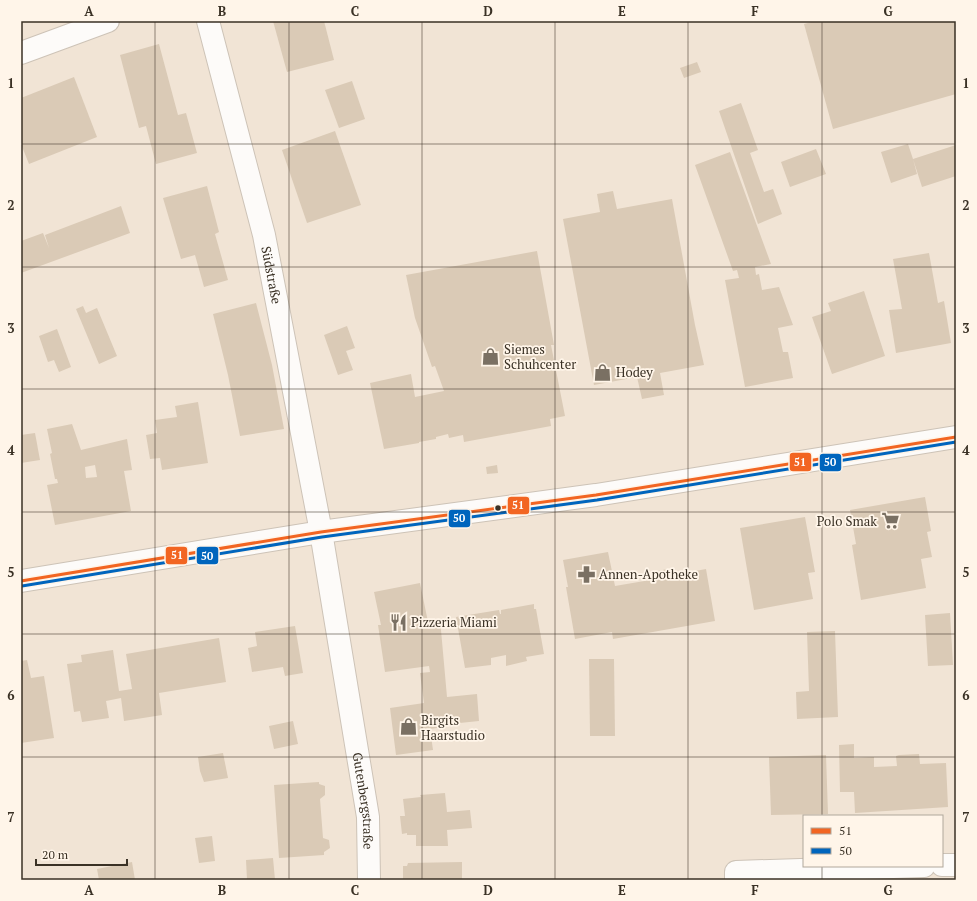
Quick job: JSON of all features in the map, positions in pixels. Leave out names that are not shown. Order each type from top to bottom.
[{"type":"street","points":[[21,53],[108,21]]},
{"type":"street","name":"Südstraße","points":[[208,21],[264,235],[321,532]]},
{"type":"street","points":[[21,581],[321,532],[596,495],[956,437]]},
{"type":"street","name":"Gutenbergstraße","points":[[321,532],[368,817],[369,880]]},
{"type":"street","points":[[943,866],[956,865]]},
{"type":"street","points":[[736,880],[736,872],[893,867]]},
{"type":"building","points":[[273,21],[324,21],[334,60],[287,72]]},
{"type":"building","points":[[815,21],[956,21],[956,94],[833,129],[804,24]]},
{"type":"building","points":[[159,44],[178,115],[186,113],[197,153],[156,164],[146,126],[139,128],[120,55]]},
{"type":"building","points":[[697,62],[701,72],[684,78],[680,68]]},
{"type":"building","points":[[74,77],[97,137],[29,164],[21,144],[21,98]]},
{"type":"building","points":[[352,81],[365,119],[339,128],[325,90]]},
{"type":"building","points":[[741,103],[758,150],[750,153],[764,192],[773,189],[782,214],[758,224],[719,111]]},
{"type":"building","points":[[335,131],[361,205],[307,223],[282,150]]},
{"type":"building","points":[[908,144],[917,174],[891,183],[881,152]]},
{"type":"building","points":[[956,145],[956,176],[922,187],[913,159]]},
{"type":"building","points":[[816,149],[826,174],[790,187],[781,162]]},
{"type":"building","points":[[730,152],[771,264],[755,267],[756,275],[759,274],[762,290],[779,287],[793,325],[778,328],[783,352],[788,352],[793,378],[745,387],[725,280],[739,278],[737,270],[733,271],[695,165]]},
{"type":"building","points":[[207,186],[219,232],[215,234],[228,280],[204,287],[195,255],[181,259],[163,198]]},
{"type":"building","points":[[613,191],[617,209],[672,199],[695,325],[704,365],[660,373],[664,395],[642,399],[637,377],[594,385],[563,219],[600,212],[597,194]]},
{"type":"building","points":[[121,206],[130,233],[21,273],[21,241],[43,233],[49,248],[45,235]]},
{"type":"building","name":"Siemes Schuhcenter","points":[[537,251],[554,345],[551,345],[565,416],[550,419],[551,426],[464,442],[463,435],[449,438],[448,434],[436,437],[436,439],[419,443],[384,449],[370,383],[411,374],[415,397],[444,391],[435,366],[432,367],[415,318],[406,275]]},
{"type":"building","points":[[929,253],[938,303],[944,301],[951,343],[896,353],[889,310],[902,309],[893,259]]},
{"type":"building","points":[[864,291],[885,356],[832,374],[812,317],[831,311],[828,303]]},
{"type":"building","points":[[256,303],[272,365],[284,429],[240,436],[228,375],[213,314]]},
{"type":"building","points":[[83,306],[86,313],[97,308],[117,356],[99,364],[76,309]]},
{"type":"building","points":[[347,326],[355,348],[346,351],[353,370],[338,375],[324,335]]},
{"type":"building","points":[[57,329],[71,367],[59,372],[54,360],[48,362],[39,336]]},
{"type":"building","points":[[198,402],[208,463],[162,470],[160,458],[150,459],[146,435],[157,433],[155,420],[177,417],[175,406]]},
{"type":"building","points":[[72,424],[81,450],[127,439],[132,470],[124,471],[131,511],[55,525],[47,485],[58,483],[57,479],[55,479],[47,429]],"holes":[[[95,465],[97,477],[86,478],[85,467]]]},
{"type":"building","points":[[35,433],[40,460],[21,463],[21,435]]},
{"type":"building","points":[[497,465],[498,473],[487,474],[486,467]]},
{"type":"building","points":[[925,497],[931,531],[927,532],[932,557],[921,559],[926,588],[861,600],[852,545],[856,544],[850,510]]},
{"type":"building","points":[[805,517],[815,572],[808,573],[813,599],[754,610],[740,528]]},
{"type":"building","points":[[608,552],[615,586],[656,579],[654,572],[667,569],[668,576],[706,569],[715,621],[613,639],[612,632],[575,639],[563,560]]},
{"type":"building","points":[[420,583],[428,622],[440,619],[447,697],[477,694],[479,721],[442,724],[443,727],[430,729],[433,750],[396,755],[390,708],[424,703],[420,673],[430,672],[429,666],[385,672],[378,625],[381,625],[374,592]]},
{"type":"building","points":[[534,604],[544,654],[526,657],[527,661],[506,666],[506,655],[491,658],[491,665],[465,668],[456,617],[499,610],[501,614],[501,610]]},
{"type":"building","points":[[950,613],[953,665],[928,666],[925,615]]},
{"type":"building","points":[[295,626],[303,673],[285,676],[283,667],[252,672],[248,648],[257,646],[255,632]]},
{"type":"building","points":[[835,631],[838,717],[797,719],[796,692],[809,691],[807,632]]},
{"type":"building","points":[[219,638],[226,682],[159,693],[162,715],[124,721],[121,698],[106,701],[109,718],[82,722],[80,711],[74,712],[67,664],[82,662],[81,655],[113,650],[119,691],[132,689],[126,654]]},
{"type":"building","points":[[589,659],[614,659],[615,736],[590,736]]},
{"type":"building","points":[[27,660],[31,678],[44,676],[54,738],[21,743],[21,661]]},
{"type":"building","points":[[293,721],[298,744],[274,749],[269,726]]},
{"type":"building","points":[[854,744],[854,758],[874,757],[874,767],[897,766],[896,756],[899,755],[919,754],[920,764],[946,763],[948,807],[855,813],[854,792],[840,792],[839,745]]},
{"type":"building","points":[[223,753],[228,778],[204,782],[200,771],[198,757]]},
{"type":"building","points":[[826,755],[828,814],[771,815],[769,757]]},
{"type":"building","points":[[319,782],[319,784],[325,786],[325,795],[320,799],[323,838],[329,840],[330,848],[324,852],[324,855],[279,858],[274,785]]},
{"type":"building","points":[[445,793],[447,812],[470,810],[472,828],[447,830],[448,846],[416,846],[416,835],[407,835],[407,833],[402,834],[400,816],[405,816],[403,799],[421,797],[420,795]]},
{"type":"building","points":[[212,836],[215,861],[199,863],[195,838]]},
{"type":"building","points":[[273,858],[275,880],[247,880],[246,860]]},
{"type":"building","points":[[132,862],[135,880],[99,880],[97,869]]},
{"type":"building","points":[[462,862],[462,880],[403,880],[403,866],[407,866],[408,863]]},
{"type":"transit line","name":"51","points":[[21,581],[321,532],[596,495],[956,437]]},
{"type":"transit line","name":"50","points":[[22,586],[322,537],[597,500],[956,442]]},
{"type":"place","name":"Siemes Schuhcenter","points":[[491,356]]},
{"type":"place","name":"Hodey","points":[[603,372]]},
{"type":"place","name":"Polo Smak","points":[[890,521]]},
{"type":"place","name":"Annen-Apotheke","points":[[586,574]]},
{"type":"place","name":"Pizzeria Miami","points":[[398,622]]},
{"type":"place","name":"Birgits Haarstudio","points":[[408,727]]}]
